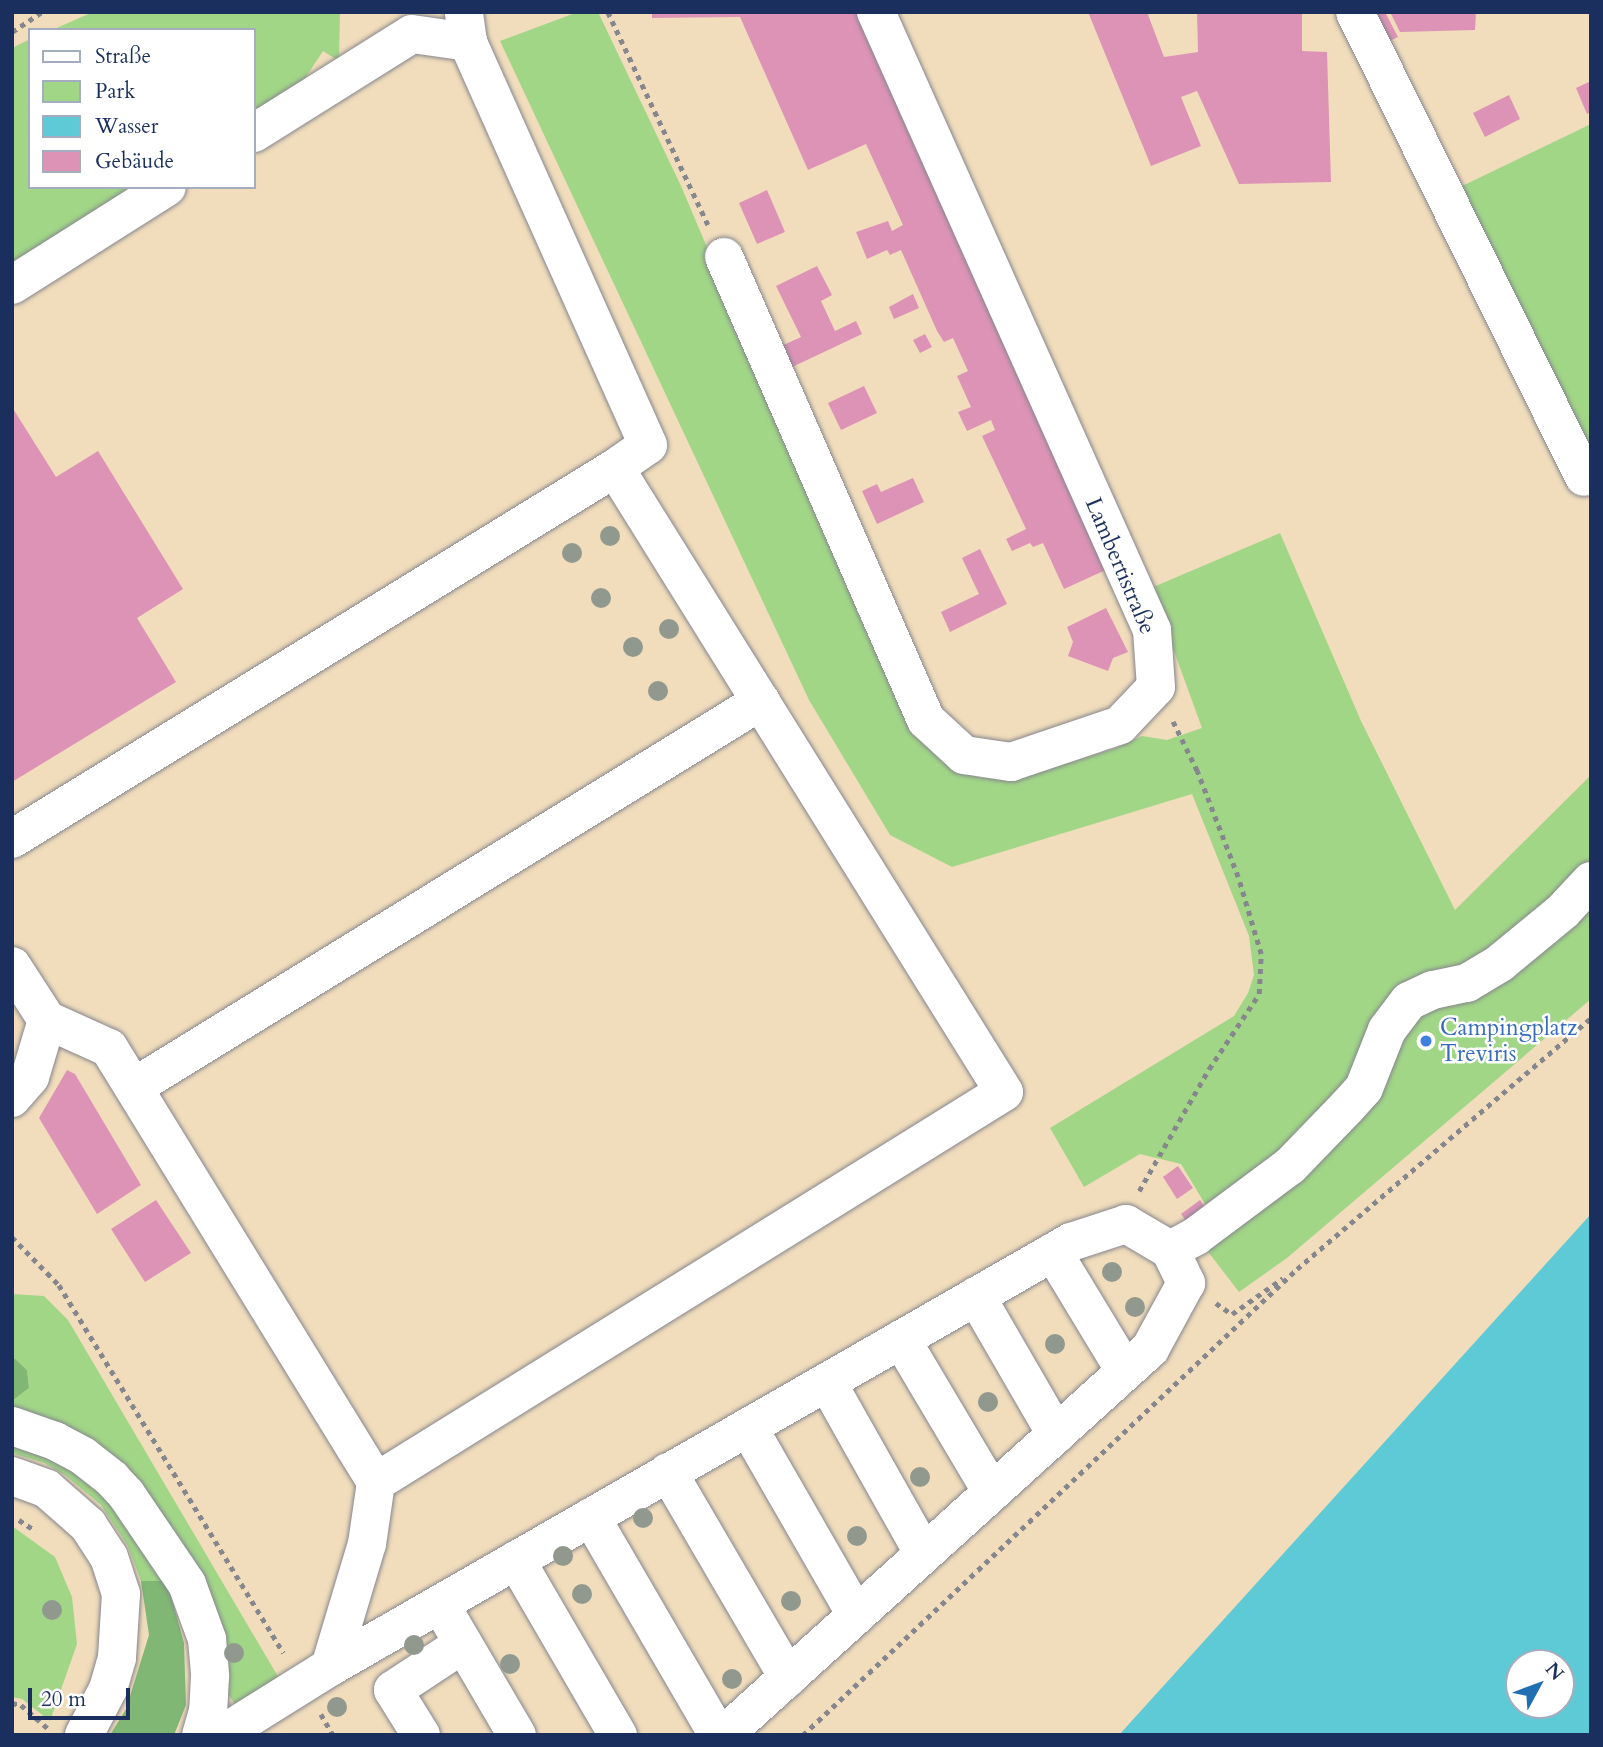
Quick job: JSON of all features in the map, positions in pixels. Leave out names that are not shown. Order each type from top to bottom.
[{"type":"street","name":"Lambertistraße","points":[[876,12],[1152,630],[1156,687]]},
{"type":"street","points":[[1355,12],[1584,477]]},
{"type":"street","points":[[12,839],[615,468],[648,444],[465,27],[412,23],[256,132]]},
{"type":"street","points":[[12,285],[164,189]]},
{"type":"street","points":[[724,257],[926,720],[964,755],[1011,762],[1121,725],[1156,687]]},
{"type":"street","points":[[376,1482],[1004,1092],[615,468]]},
{"type":"street","points":[[134,1087],[761,701]]},
{"type":"street","points":[[724,1735],[1150,1349],[1178,1267],[1196,1236],[1290,1166],[1348,1107],[1364,1088],[1387,1030],[1409,1001],[1433,990],[1467,983],[1500,963],[1563,911],[1591,881]]},
{"type":"street","points":[[12,966],[47,1020],[109,1048],[376,1482],[368,1544],[317,1676]]},
{"type":"street","points":[[12,1098],[30,1077],[47,1020]]},
{"type":"street","points":[[243,1729],[317,1676],[1071,1242],[1126,1224],[1178,1267]]},
{"type":"street","points":[[1053,1252],[1125,1371]]},
{"type":"street","points":[[976,1296],[1056,1434]]},
{"type":"street","points":[[901,1339],[992,1492]]},
{"type":"street","points":[[827,1382],[924,1554]]},
{"type":"street","points":[[12,1426],[41,1435],[72,1450],[112,1479],[126,1494],[187,1584],[207,1639],[210,1676],[208,1711],[201,1735]]},
{"type":"street","points":[[748,1427],[856,1615]]},
{"type":"street","points":[[668,1472],[788,1677]]},
{"type":"street","points":[[12,1476],[47,1489],[88,1525],[109,1557],[121,1594],[117,1658],[108,1689],[63,1727]]},
{"type":"street","points":[[591,1517],[718,1735]]},
{"type":"street","points":[[516,1560],[618,1735]]},
{"type":"street","points":[[440,1604],[517,1735]]},
{"type":"street","points":[[421,1735],[393,1690],[463,1644]]},
{"type":"path","points":[[12,32],[42,12]]},
{"type":"path","points":[[608,12],[724,257]]},
{"type":"path","points":[[1126,1224],[1139,1191],[1209,1069],[1259,994],[1261,954],[1238,877],[1197,771],[1156,687]]},
{"type":"path","points":[[803,1735],[1297,1269],[1591,1018]]},
{"type":"path","points":[[12,1237],[59,1285],[317,1676]]},
{"type":"path","points":[[1178,1267],[1231,1314],[1297,1269]]},
{"type":"path","points":[[12,1517],[40,1534]]},
{"type":"path","points":[[12,1703],[21,1704],[63,1727],[55,1735]]},
{"type":"green space","points":[[93,12],[340,12],[339,61],[323,51],[294,95],[256,118],[256,28],[57,28]]},
{"type":"green space","points":[[578,12],[598,12],[681,186],[910,725],[933,753],[958,770],[981,778],[1018,775],[1072,762],[1116,748],[1142,736],[1167,740],[1202,728],[1151,588],[1280,533],[1361,721],[1455,910],[1591,775],[1591,999],[1287,1258],[1239,1292],[1196,1236],[1211,1214],[1181,1164],[1140,1154],[1084,1187],[1050,1128],[1234,1016],[1248,993],[1254,975],[1249,936],[1192,794],[952,867],[890,835],[809,700],[500,41]]},
{"type":"green space","points":[[28,40],[28,189],[138,189],[12,265],[12,48]]},
{"type":"green space","points":[[1591,124],[1591,464],[1458,188]]},
{"type":"green space","points":[[12,1294],[44,1296],[68,1320],[283,1685],[236,1706],[223,1686],[185,1566],[12,1415],[12,1401],[29,1388],[27,1370],[12,1356]]},
{"type":"green space","points":[[12,1356],[27,1370],[29,1388],[12,1401]]},
{"type":"green space","points":[[12,1439],[90,1473],[167,1581],[141,1581],[128,1546],[101,1505],[65,1475],[44,1463],[12,1453]]},
{"type":"green space","points":[[12,1526],[55,1557],[72,1597],[77,1644],[50,1721],[22,1699],[12,1697]]},
{"type":"green space","points":[[141,1581],[167,1581],[184,1643],[186,1705],[174,1735],[110,1735],[126,1709],[149,1635]]},
{"type":"water","points":[[1591,1214],[1591,1735],[1119,1735]]},
{"type":"building","points":[[652,12],[860,12],[1110,568],[1064,589],[1043,543],[1033,547],[1030,543],[1012,551],[1006,539],[1026,529],[982,436],[995,430],[991,420],[967,431],[958,412],[971,407],[957,376],[968,371],[953,338],[944,342],[937,331],[901,250],[890,255],[887,250],[867,259],[856,232],[888,221],[892,231],[903,225],[866,144],[808,170],[740,17],[652,18]]},
{"type":"building","points":[[1088,12],[1147,12],[1164,57],[1198,52],[1197,12],[1302,12],[1302,51],[1327,52],[1331,182],[1239,184],[1197,91],[1181,97],[1201,146],[1151,166]]},
{"type":"building","points":[[1385,12],[1398,37],[1385,43],[1372,17]]},
{"type":"building","points":[[1390,12],[1476,12],[1475,30],[1400,32]]},
{"type":"building","points":[[1591,81],[1591,112],[1587,114],[1576,88]]},
{"type":"building","points":[[1509,95],[1520,119],[1485,137],[1473,113]]},
{"type":"building","points":[[767,190],[785,232],[757,244],[739,203]]},
{"type":"building","points":[[817,266],[832,295],[821,301],[835,331],[856,321],[862,334],[788,369],[779,347],[801,337],[776,286]]},
{"type":"building","points":[[913,294],[919,308],[894,319],[889,307]]},
{"type":"building","points":[[925,334],[932,347],[920,353],[913,340]]},
{"type":"building","points":[[864,386],[877,413],[841,430],[828,403]]},
{"type":"building","points":[[12,407],[56,477],[98,451],[183,589],[137,618],[176,682],[12,782]]},
{"type":"building","points":[[913,478],[924,502],[877,524],[862,491],[877,484],[881,492]]},
{"type":"building","points":[[980,549],[1007,604],[950,632],[941,612],[979,594],[962,558]]},
{"type":"building","points":[[1106,608],[1128,652],[1113,658],[1108,671],[1068,656],[1073,642],[1067,627]]},
{"type":"building","points":[[67,1070],[75,1074],[141,1185],[97,1214],[39,1118]]},
{"type":"building","points":[[1178,1166],[1193,1188],[1177,1199],[1163,1177]]},
{"type":"building","points":[[156,1200],[191,1253],[145,1282],[111,1229]]},
{"type":"building","points":[[1200,1200],[1209,1213],[1190,1226],[1181,1214]]},
{"type":"place","name":"Campingplatz Treviris","points":[[1426,1041]]}]
